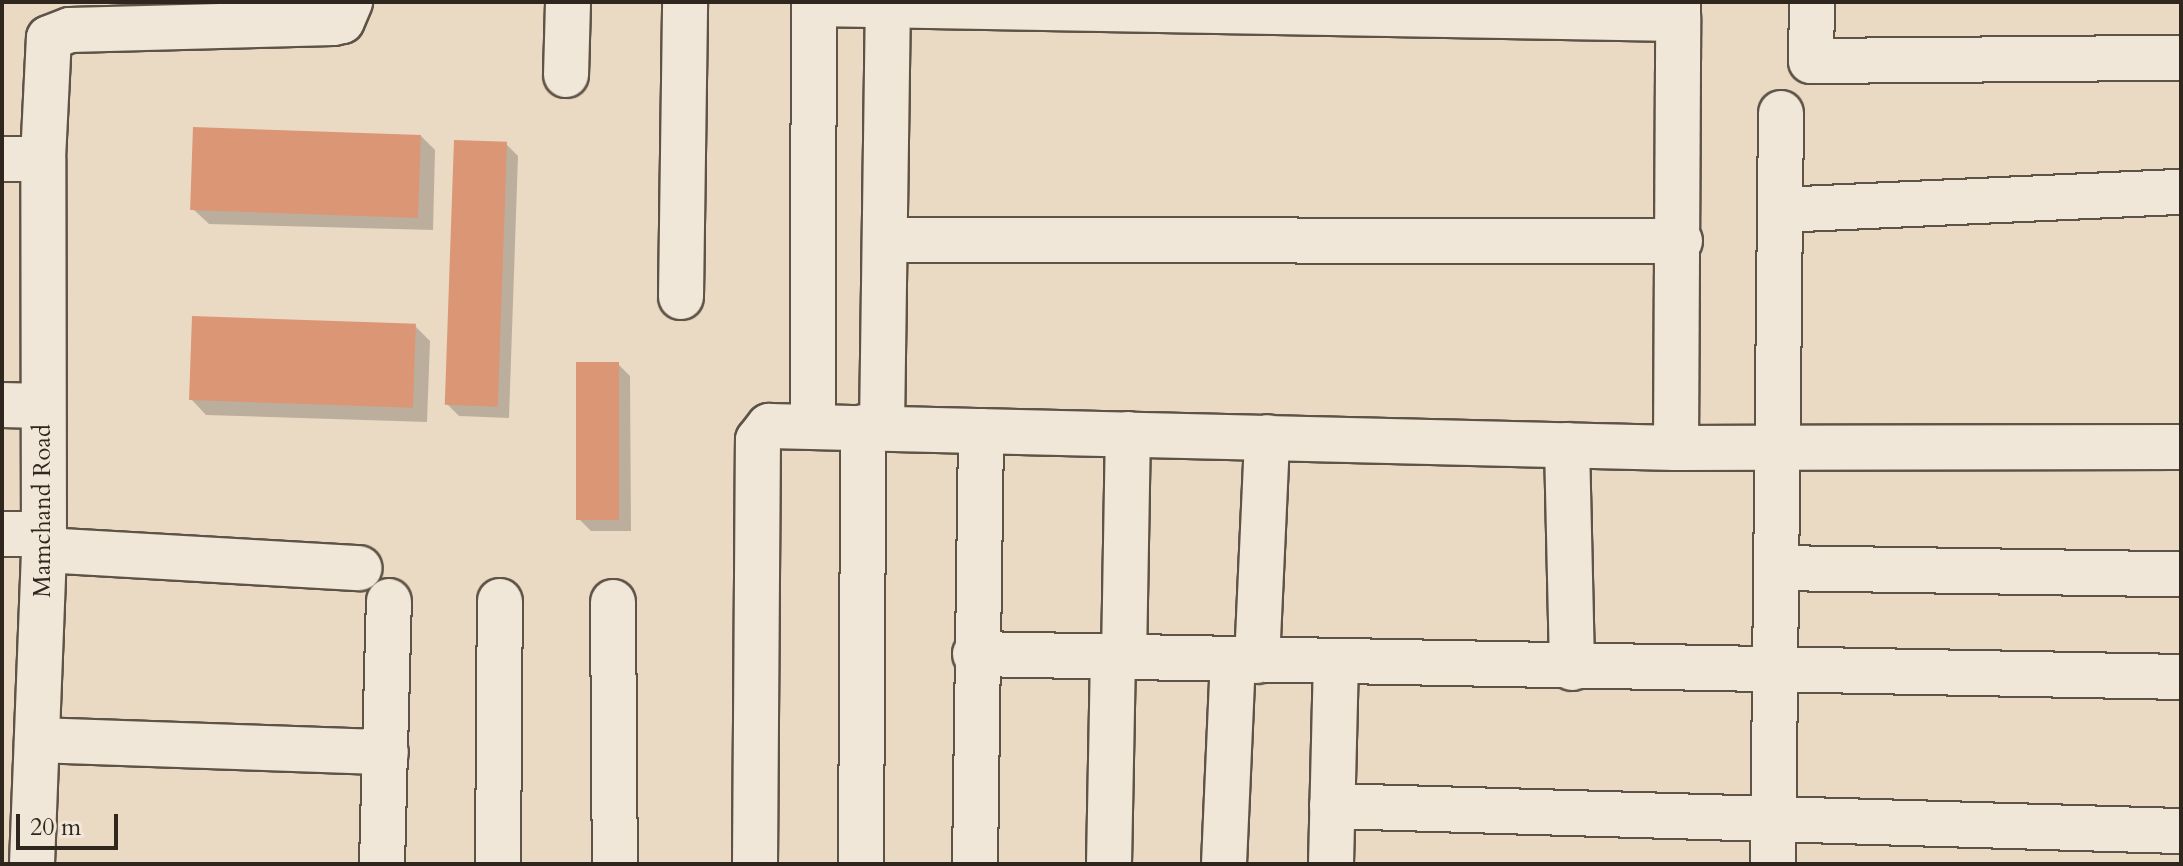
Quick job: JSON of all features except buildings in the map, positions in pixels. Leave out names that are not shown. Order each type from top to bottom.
[{"type":"street","points":[[566,75],[568,2]]},
{"type":"street","points":[[681,297],[685,2]]},
{"type":"street","points":[[1812,2],[1811,61],[2181,58]]},
{"type":"street","points":[[813,426],[814,3],[1678,11],[1680,241],[1676,448]]},
{"type":"street","points":[[861,864],[872,428],[885,240],[888,6]]},
{"type":"street","points":[[58,16],[346,11]]},
{"type":"street","name":"Mamchand Road","points":[[32,864],[18,799],[37,740],[21,663],[30,539],[23,406],[23,159],[48,43],[58,16]]},
{"type":"street","points":[[1773,864],[1781,113]]},
{"type":"street","points":[[1780,210],[2181,192]]},
{"type":"street","points":[[885,240],[1680,241]]},
{"type":"street","points":[[755,864],[758,440],[769,426],[1676,448],[2181,447]]},
{"type":"street","points":[[975,864],[975,654],[981,431]]},
{"type":"street","points":[[1109,864],[1128,434]]},
{"type":"street","points":[[1224,864],[1267,437]]},
{"type":"street","points":[[1567,445],[1572,668]]},
{"type":"street","points":[[30,539],[359,568]]},
{"type":"street","points":[[1777,568],[2181,574]]},
{"type":"street","points":[[382,864],[389,601]]},
{"type":"street","points":[[498,864],[500,601]]},
{"type":"street","points":[[613,602],[615,864]]},
{"type":"street","points":[[975,654],[1776,673],[2181,677]]},
{"type":"street","points":[[1331,864],[1336,663]]},
{"type":"street","points":[[37,740],[386,752]]},
{"type":"street","points":[[1332,806],[2181,831]]}]
